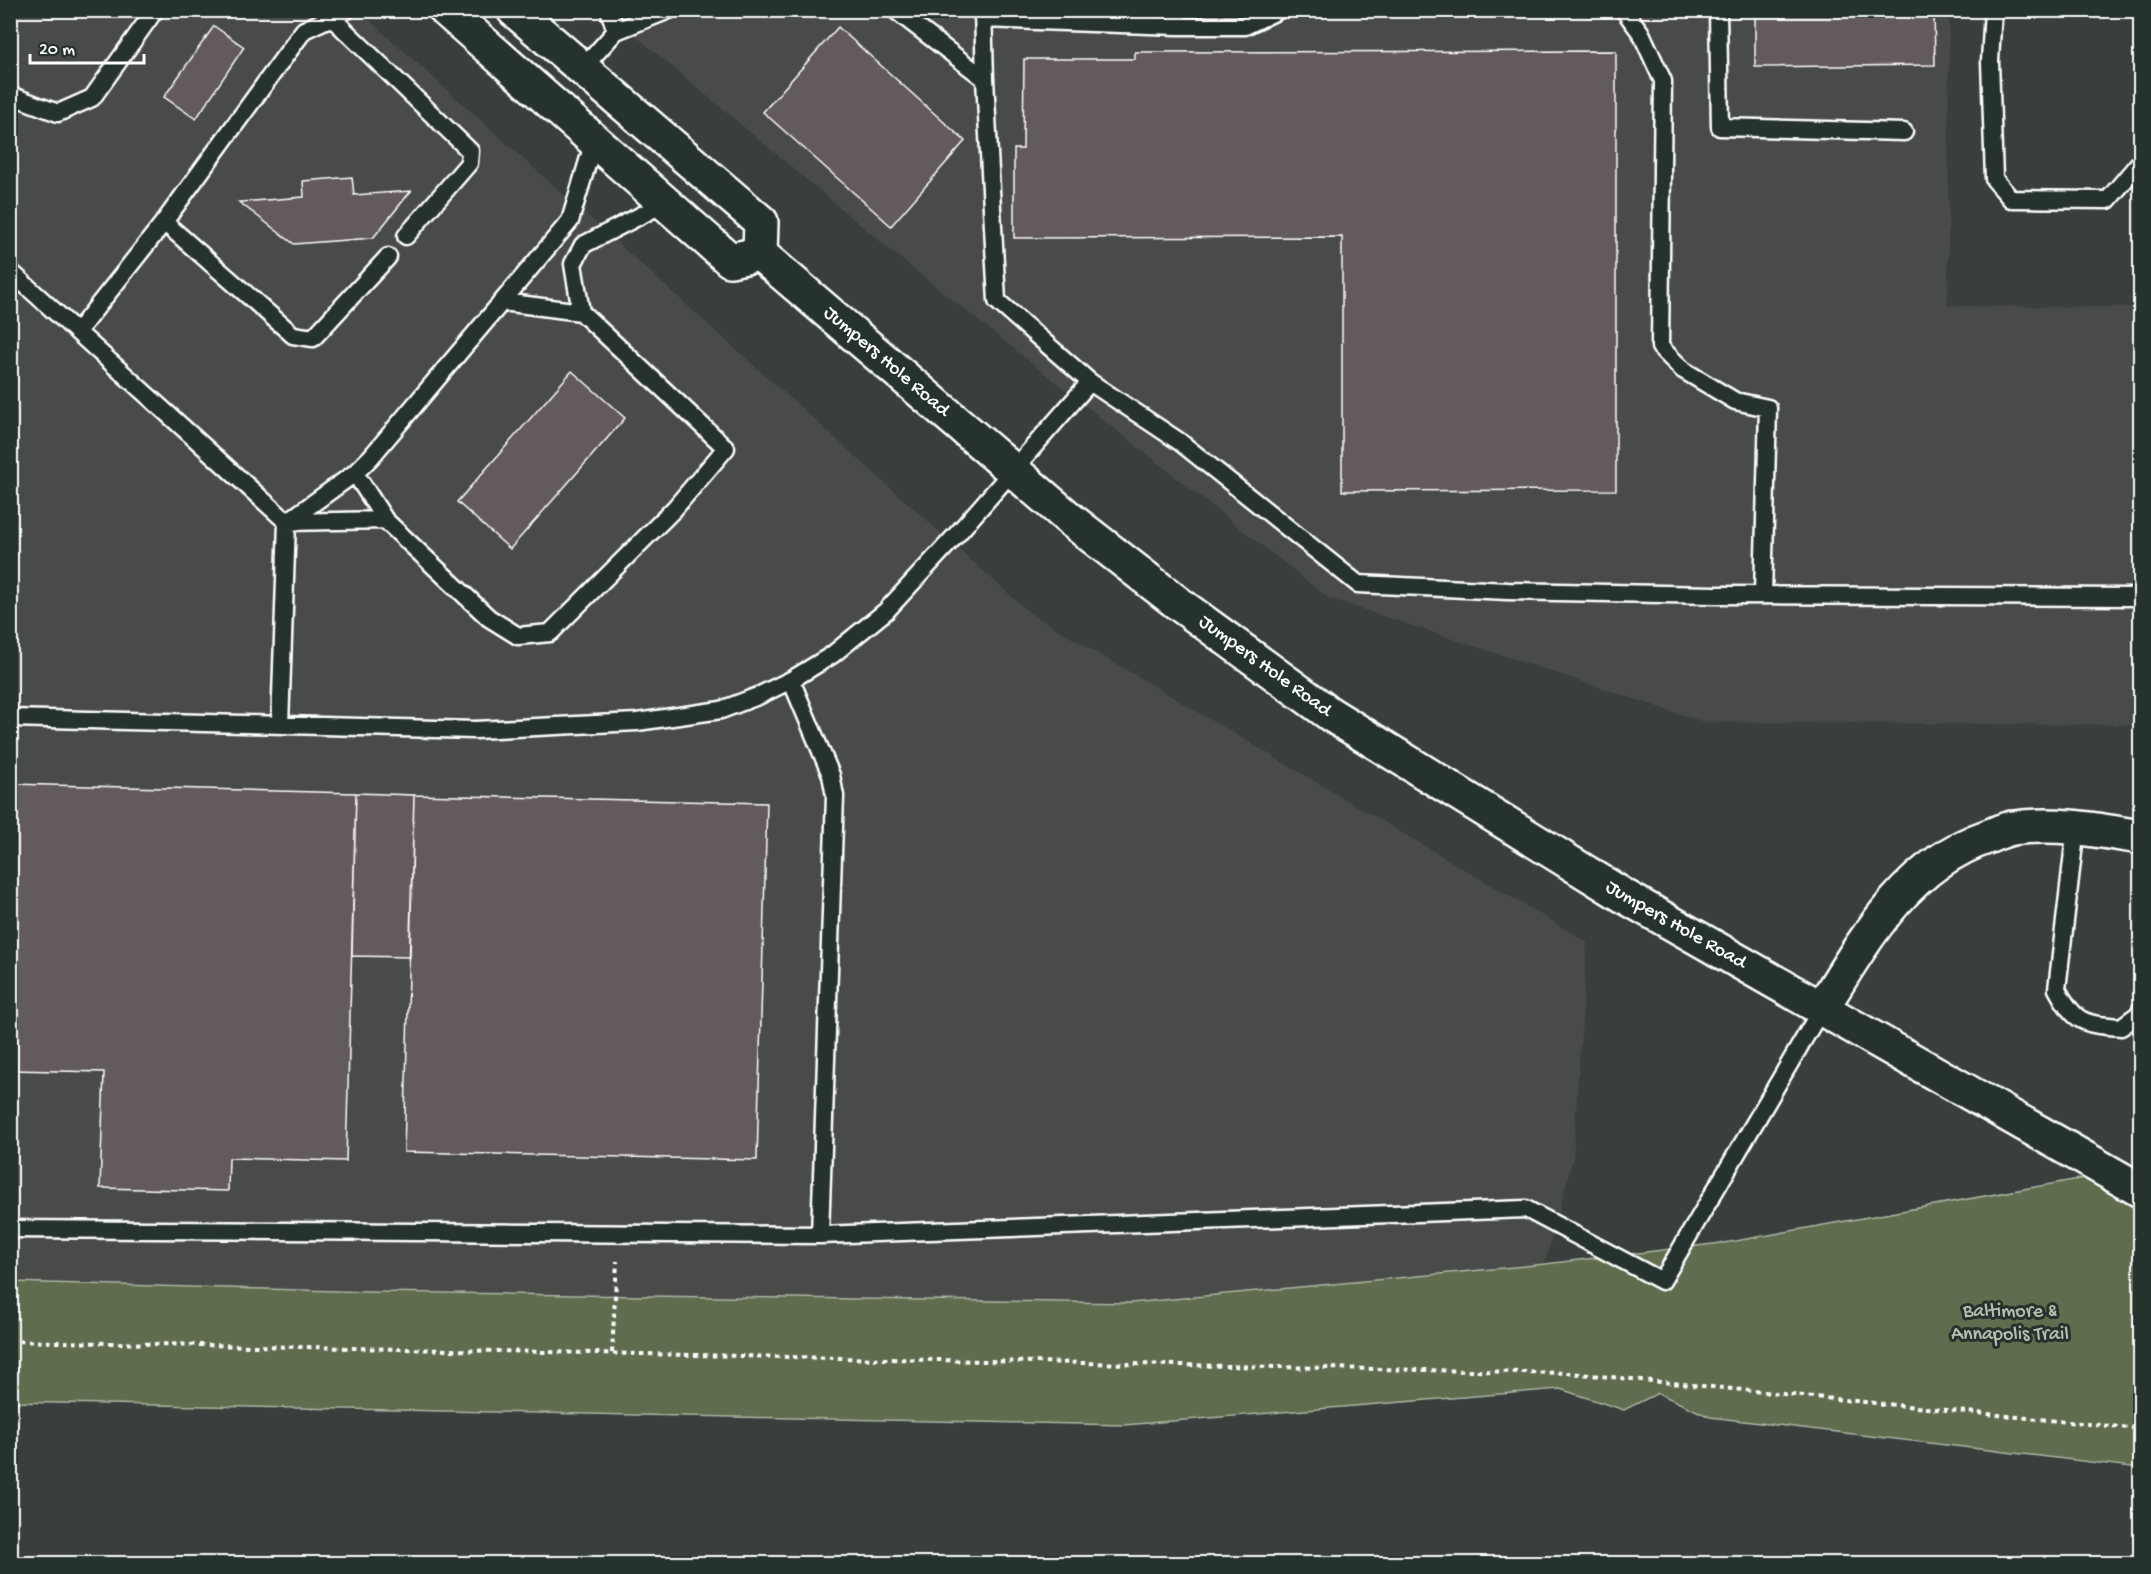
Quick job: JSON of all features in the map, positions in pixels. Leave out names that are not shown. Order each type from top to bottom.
[{"type":"main road","points":[[446,10],[730,260],[760,254],[761,222],[514,10]]},
{"type":"main road","name":"Jumpers Hole Road","points":[[760,254],[1071,520],[1179,604],[1330,714],[1624,896],[2140,1190]]},
{"type":"main road","points":[[1822,1008],[1864,939],[1897,898],[1934,863],[1969,843],[2011,828],[2076,827],[2140,837]]},
{"type":"lane","points":[[10,95],[58,113],[92,98],[155,10]]},
{"type":"lane","points":[[609,10],[616,31]]},
{"type":"lane","points":[[582,69],[616,31],[669,10]]},
{"type":"lane","points":[[895,10],[985,79]]},
{"type":"lane","points":[[1280,10],[1245,26],[1177,18],[983,14],[998,301],[1090,382],[1180,442],[1358,584],[1509,591],[2140,597]]},
{"type":"lane","points":[[1623,10],[1641,33],[1663,81],[1660,347],[1683,370],[1736,401],[1768,408],[1763,595]]},
{"type":"lane","points":[[1718,10],[1720,127],[1904,132]]},
{"type":"lane","points":[[1993,10],[1990,61],[1994,179],[2011,199],[2108,200],[2140,162]]},
{"type":"lane","points":[[76,332],[164,222],[304,30],[339,14],[470,151],[469,163],[406,236]]},
{"type":"lane","points":[[287,522],[355,473],[371,457],[570,221],[594,141]]},
{"type":"lane","points":[[581,312],[573,264],[583,245],[665,203]]},
{"type":"lane","points":[[164,222],[293,335],[313,338],[388,257]]},
{"type":"lane","points":[[10,271],[287,522],[385,520]]},
{"type":"lane","points":[[355,473],[385,520],[489,618],[518,636],[550,633],[674,509],[726,448],[581,312],[503,302]]},
{"type":"lane","points":[[10,718],[475,730],[637,722],[721,710],[791,680],[832,655],[886,611],[959,532],[1090,382]]},
{"type":"lane","points":[[280,725],[287,522]]},
{"type":"lane","points":[[791,680],[831,775],[835,796],[820,1235]]},
{"type":"lane","points":[[2076,827],[2057,989],[2069,1012],[2090,1025],[2121,1027],[2140,1011]]},
{"type":"lane","points":[[10,1229],[820,1235],[1526,1209],[1662,1281],[1822,1008]]},
{"type":"path","points":[[612,1353],[618,1235]]},
{"type":"path","points":[[10,1341],[1570,1373],[2140,1429]]},
{"type":"shaded area","points":[[11,11],[359,11],[1030,613],[1587,942],[1573,1158],[1545,1264],[1131,1303],[371,1292],[11,1282]]},
{"type":"shaded area","points":[[606,11],[1949,11],[1948,306],[2140,307],[2140,725],[1704,722],[1328,598],[907,264]]},
{"type":"green space","name":"Baltimore & Annapolis Trail","points":[[2140,1168],[2140,1468],[1710,1417],[1658,1393],[1624,1410],[1560,1389],[1124,1425],[11,1402],[11,1282],[371,1292],[1131,1303],[1545,1264],[1730,1242]]},
{"type":"building","points":[[1755,10],[1934,10],[1935,65],[1755,67]]},
{"type":"building","points":[[214,26],[244,47],[196,119],[164,97]]},
{"type":"building","points":[[838,27],[965,141],[891,226],[763,112]]},
{"type":"building","points":[[1616,51],[1616,490],[1342,491],[1342,237],[1014,238],[1014,149],[1023,149],[1024,59],[1135,59],[1135,52]]},
{"type":"building","points":[[352,177],[354,195],[411,191],[373,238],[294,244],[239,202],[304,197],[303,181]]},
{"type":"building","points":[[572,371],[625,418],[510,549],[457,502]]},
{"type":"building","points":[[10,784],[356,793],[346,1161],[229,1158],[228,1191],[100,1188],[104,1072],[10,1070]]},
{"type":"building","points":[[356,793],[414,795],[410,957],[352,956]]},
{"type":"building","points":[[414,795],[767,803],[757,1160],[404,1152]]}]
